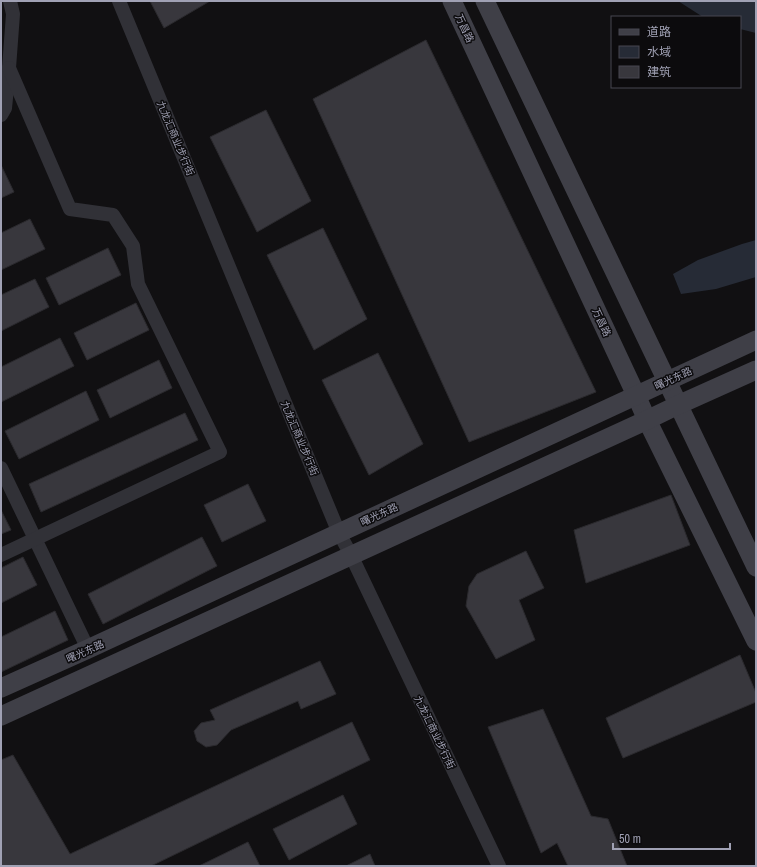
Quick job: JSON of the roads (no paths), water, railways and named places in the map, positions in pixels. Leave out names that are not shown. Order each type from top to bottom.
[{"type":"main road","name":"万昌路","points":[[452,1],[636,395],[646,420],[756,640]]},
{"type":"main road","points":[[485,1],[756,566]]},
{"type":"main road","name":"曙光东路","points":[[1,688],[756,340]]},
{"type":"main road","points":[[1,716],[756,370]]},
{"type":"street","points":[[1,115],[5,108],[9,68],[13,14],[10,1]]},
{"type":"street","name":"九龙汇商业步行街","points":[[119,1],[339,533],[351,555],[499,866]]},
{"type":"street","points":[[1,555],[220,452],[138,284],[133,246],[113,215],[70,209],[9,68]]},
{"type":"street","points":[[1,468],[88,649]]},
{"type":"water","points":[[678,1],[756,1],[756,33],[741,29],[741,16],[701,16]]},
{"type":"water","points":[[756,240],[756,277],[716,289],[681,294],[673,274],[698,260]]}]
